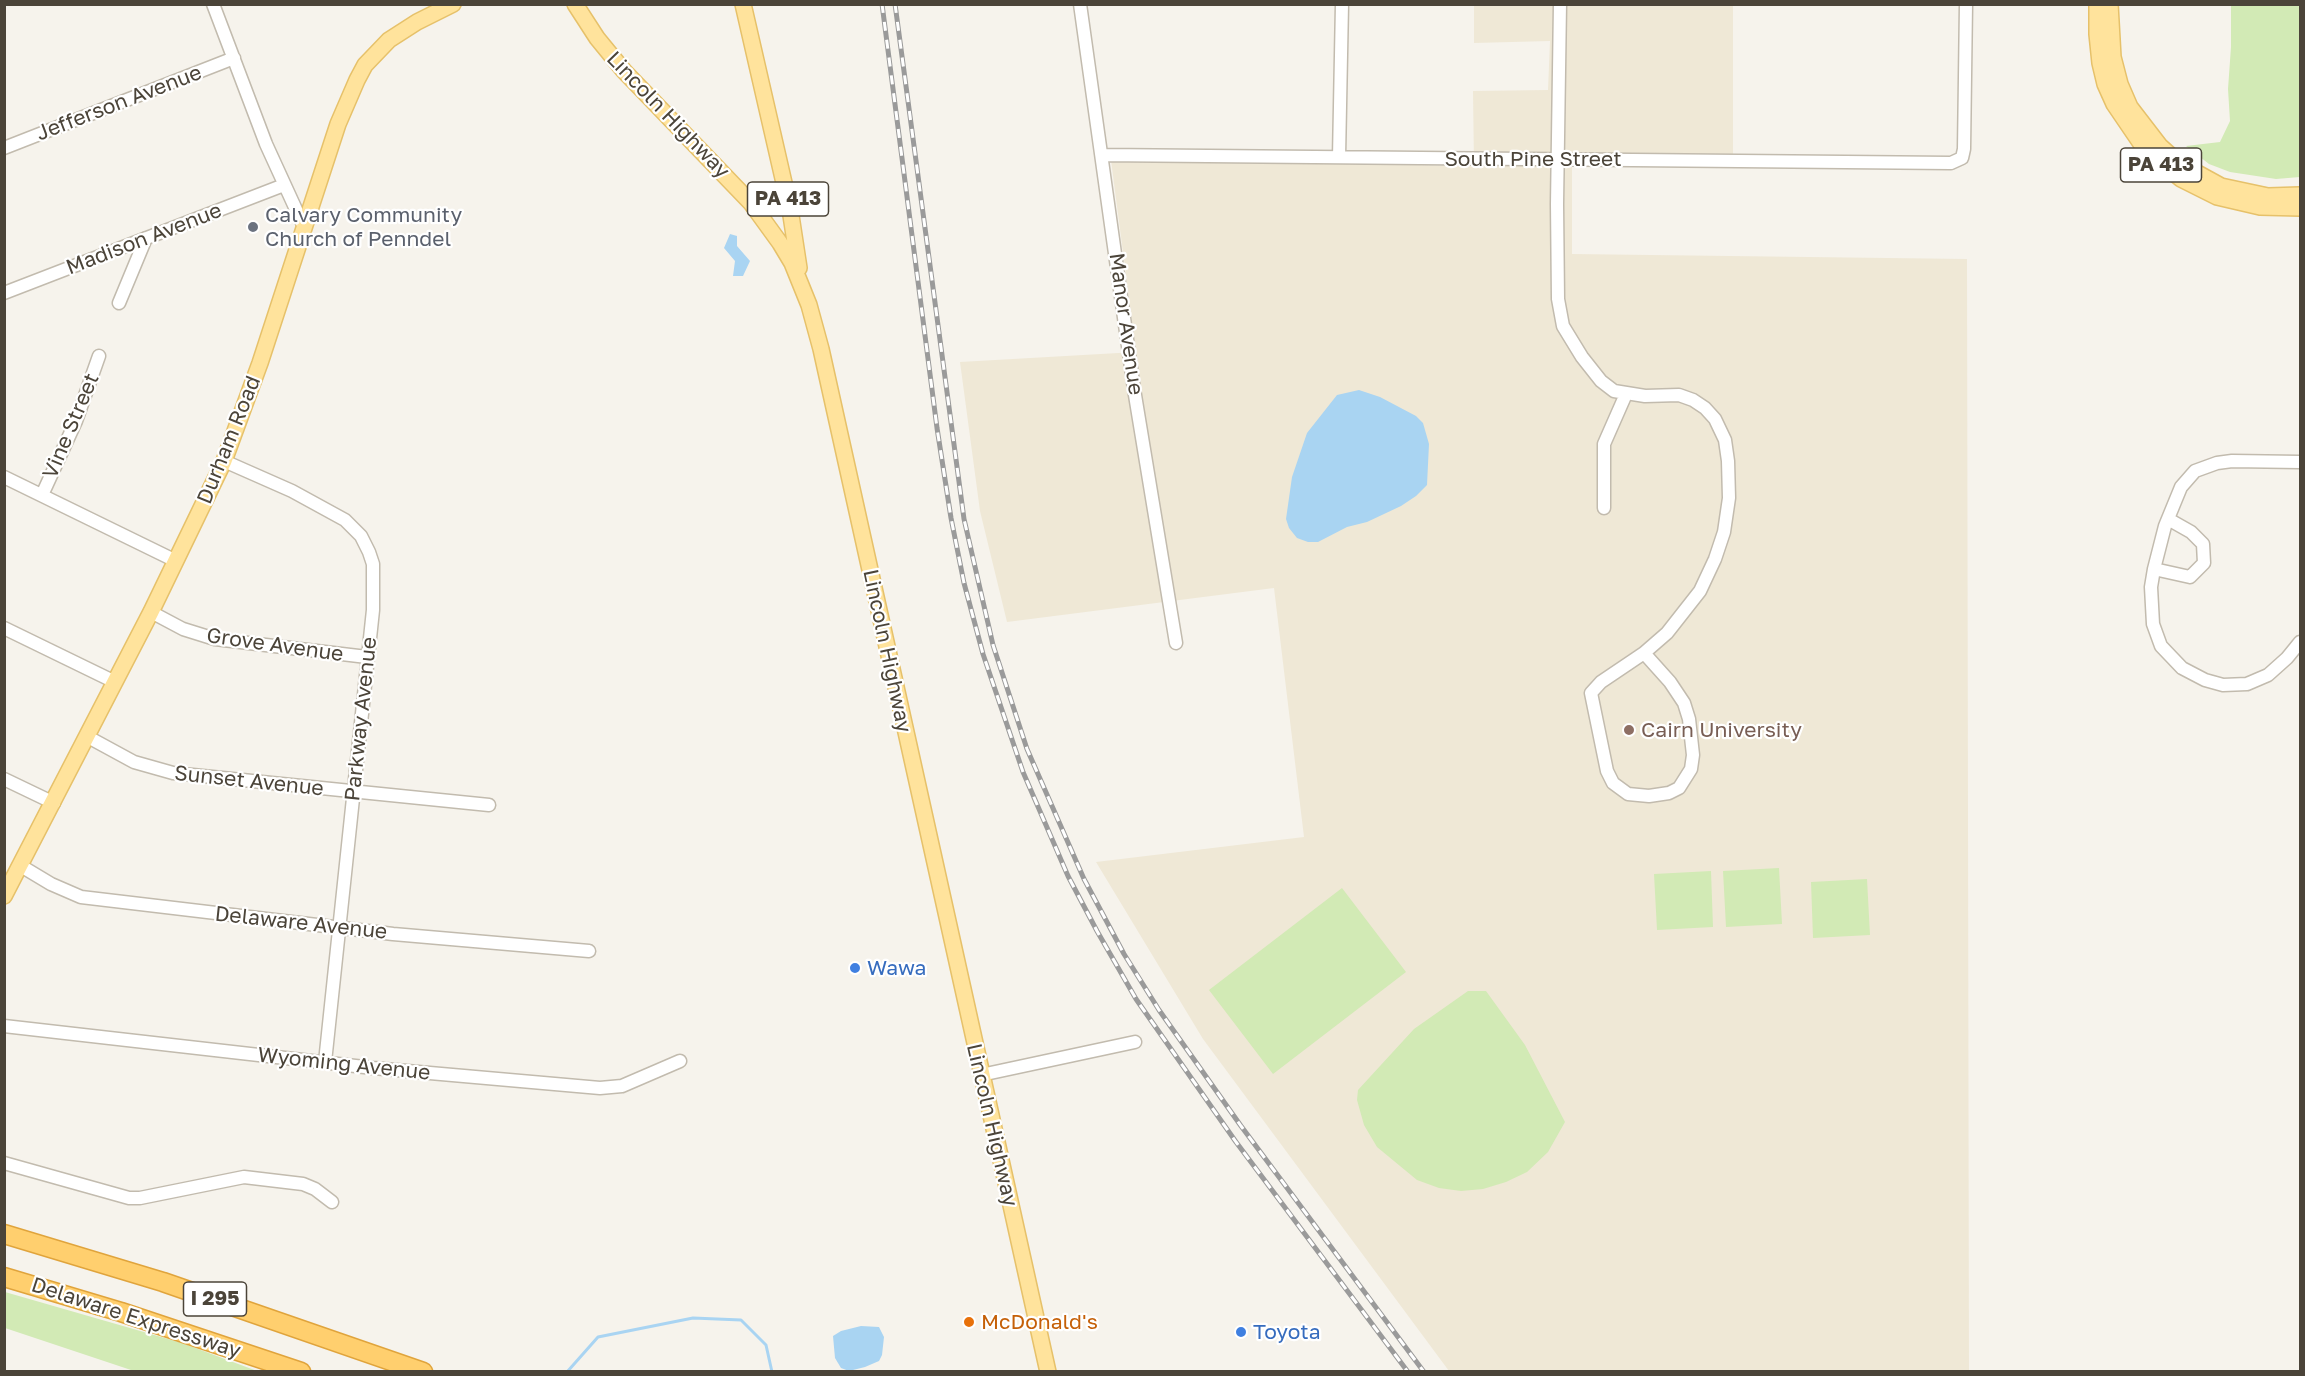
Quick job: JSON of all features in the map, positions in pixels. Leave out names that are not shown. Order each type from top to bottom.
[{"type":"highway","name":"Delaware Expressway","points":[[4,1234],[163,1282],[423,1371]]},
{"type":"highway","name":"Delaware Expressway","points":[[4,1277],[121,1312],[301,1371]]},
{"type":"main road","name":"Durham Road","points":[[4,896],[116,682],[224,461],[350,94],[365,65],[388,40],[402,30],[453,4]]},
{"type":"main road","name":"Lincoln Highway","points":[[575,4],[597,38],[624,71],[751,203],[780,243],[801,282],[821,349],[1048,1371]]},
{"type":"main road","name":"PA 413","points":[[742,4],[790,209],[801,282]]},
{"type":"main road","name":"PA 413","points":[[2097,4],[2097,34],[2105,84],[2114,104],[2146,152],[2181,179],[2217,197],[2260,207],[2301,208]]},
{"type":"main road","name":"PA 413","points":[[2110,4],[2113,57],[2120,84],[2130,107],[2160,146],[2179,163],[2221,186],[2268,195],[2301,195]]},
{"type":"street","points":[[213,4],[266,144],[304,227]]},
{"type":"street","name":"Manor Avenue","points":[[1080,4],[1134,390],[1176,643]]},
{"type":"street","points":[[1339,157],[1342,4]]},
{"type":"street","points":[[1560,4],[1557,228],[1559,312],[1567,333],[1601,381],[1614,391],[1626,394],[1679,395],[1693,400],[1715,419],[1725,440],[1728,461],[1729,498],[1724,531],[1715,559],[1700,591],[1689,608],[1667,633],[1644,653],[1593,688],[1592,698],[1607,771],[1613,783],[1633,795],[1658,795],[1679,788],[1691,769],[1693,755],[1689,719],[1684,703],[1670,682],[1644,653]]},
{"type":"street","name":"South Pine Street","points":[[1102,155],[1951,163],[1962,159],[1964,149],[1966,4]]},
{"type":"street","name":"Jefferson Avenue","points":[[4,148],[234,58]]},
{"type":"street","name":"Madison Avenue","points":[[4,293],[284,185]]},
{"type":"street","points":[[119,303],[146,238]]},
{"type":"street","name":"Vine Street","points":[[42,495],[76,421],[99,356]]},
{"type":"street","points":[[1604,508],[1604,444],[1626,394]]},
{"type":"street","name":"Parkway Avenue","points":[[224,461],[292,491],[336,514],[361,536],[371,558],[375,585],[325,1062]]},
{"type":"street","points":[[2301,462],[2232,461],[2204,467],[2189,476],[2181,487],[2168,519],[2154,569],[2150,610],[2156,635],[2167,654],[2193,675],[2223,685],[2247,684],[2268,675],[2301,642]]},
{"type":"street","points":[[4,477],[177,561]]},
{"type":"street","points":[[2154,569],[2190,577],[2204,563],[2203,544],[2191,532],[2168,519]]},
{"type":"street","name":"Grove Avenue","points":[[151,612],[183,629],[214,639],[367,657]]},
{"type":"street","points":[[4,628],[116,682]]},
{"type":"street","name":"Sunset Avenue","points":[[88,737],[134,762],[173,773],[489,805]]},
{"type":"street","points":[[4,779],[54,803]]},
{"type":"street","name":"Delaware Avenue","points":[[21,866],[51,884],[81,897],[339,928],[590,951]]},
{"type":"street","name":"Wyoming Avenue","points":[[4,1026],[325,1062],[501,1080],[540,1081],[610,1088],[622,1086],[680,1062]]},
{"type":"street","points":[[981,1075],[1135,1042]]},
{"type":"street","points":[[4,1162],[129,1198],[244,1177],[303,1184],[315,1189],[332,1202]]},
{"type":"shaded area","name":"Cairn University","points":[[1474,5],[1733,5],[1733,155],[1572,161],[1572,254],[1967,259],[1969,1371],[1449,1371],[1203,1039],[1096,862],[1304,837],[1274,588],[1007,622],[980,511],[960,362],[1136,352],[1111,160],[1474,166],[1473,91],[1548,90],[1550,41],[1474,43]]},
{"type":"green space","points":[[2231,5],[2300,5],[2300,177],[2276,179],[2230,172],[2209,164],[2186,146],[2220,142],[2230,121],[2228,89]]},
{"type":"green space","points":[[1779,868],[1782,924],[1726,927],[1723,871]]},
{"type":"green space","points":[[1711,871],[1713,927],[1657,930],[1654,874]]},
{"type":"green space","points":[[1867,879],[1870,935],[1813,938],[1811,882]]},
{"type":"green space","points":[[1342,888],[1406,972],[1273,1074],[1209,990]]},
{"type":"green space","points":[[1468,991],[1486,991],[1525,1045],[1565,1122],[1548,1152],[1527,1172],[1483,1189],[1461,1191],[1439,1188],[1417,1180],[1377,1147],[1364,1125],[1357,1100],[1358,1090],[1414,1029]]},
{"type":"green space","points":[[5,1292],[182,1343],[257,1371],[134,1371],[5,1328]]},
{"type":"water","points":[[730,234],[737,236],[737,246],[750,261],[743,276],[733,276],[735,261],[724,248]]},
{"type":"water","points":[[1359,390],[1380,397],[1416,416],[1423,423],[1429,444],[1427,485],[1401,506],[1367,522],[1347,527],[1318,542],[1308,542],[1297,538],[1289,528],[1286,519],[1292,477],[1307,433],[1337,395]]},
{"type":"water","points":[[861,1326],[879,1327],[884,1337],[882,1355],[879,1361],[849,1371],[841,1368],[835,1358],[833,1336],[841,1331]]},
{"type":"waterway","points":[[567,1372],[598,1337],[693,1318],[741,1320],[766,1345],[772,1372]]},
{"type":"railway","points":[[882,4],[937,428],[951,518],[964,583],[983,654],[1023,772],[1068,876],[1136,999],[1236,1142],[1408,1372]]},
{"type":"railway","points":[[895,4],[964,519],[993,645],[1027,749],[1084,879],[1124,954],[1159,1010],[1241,1126],[1424,1372]]},
{"type":"place","name":"Calvary Community Church of Penndel","points":[[253,227]]},
{"type":"place","name":"Cairn University","points":[[1629,730]]},
{"type":"place","name":"Wawa","points":[[855,968]]},
{"type":"place","name":"McDonald's","points":[[969,1322]]},
{"type":"place","name":"Toyota","points":[[1241,1332]]}]
